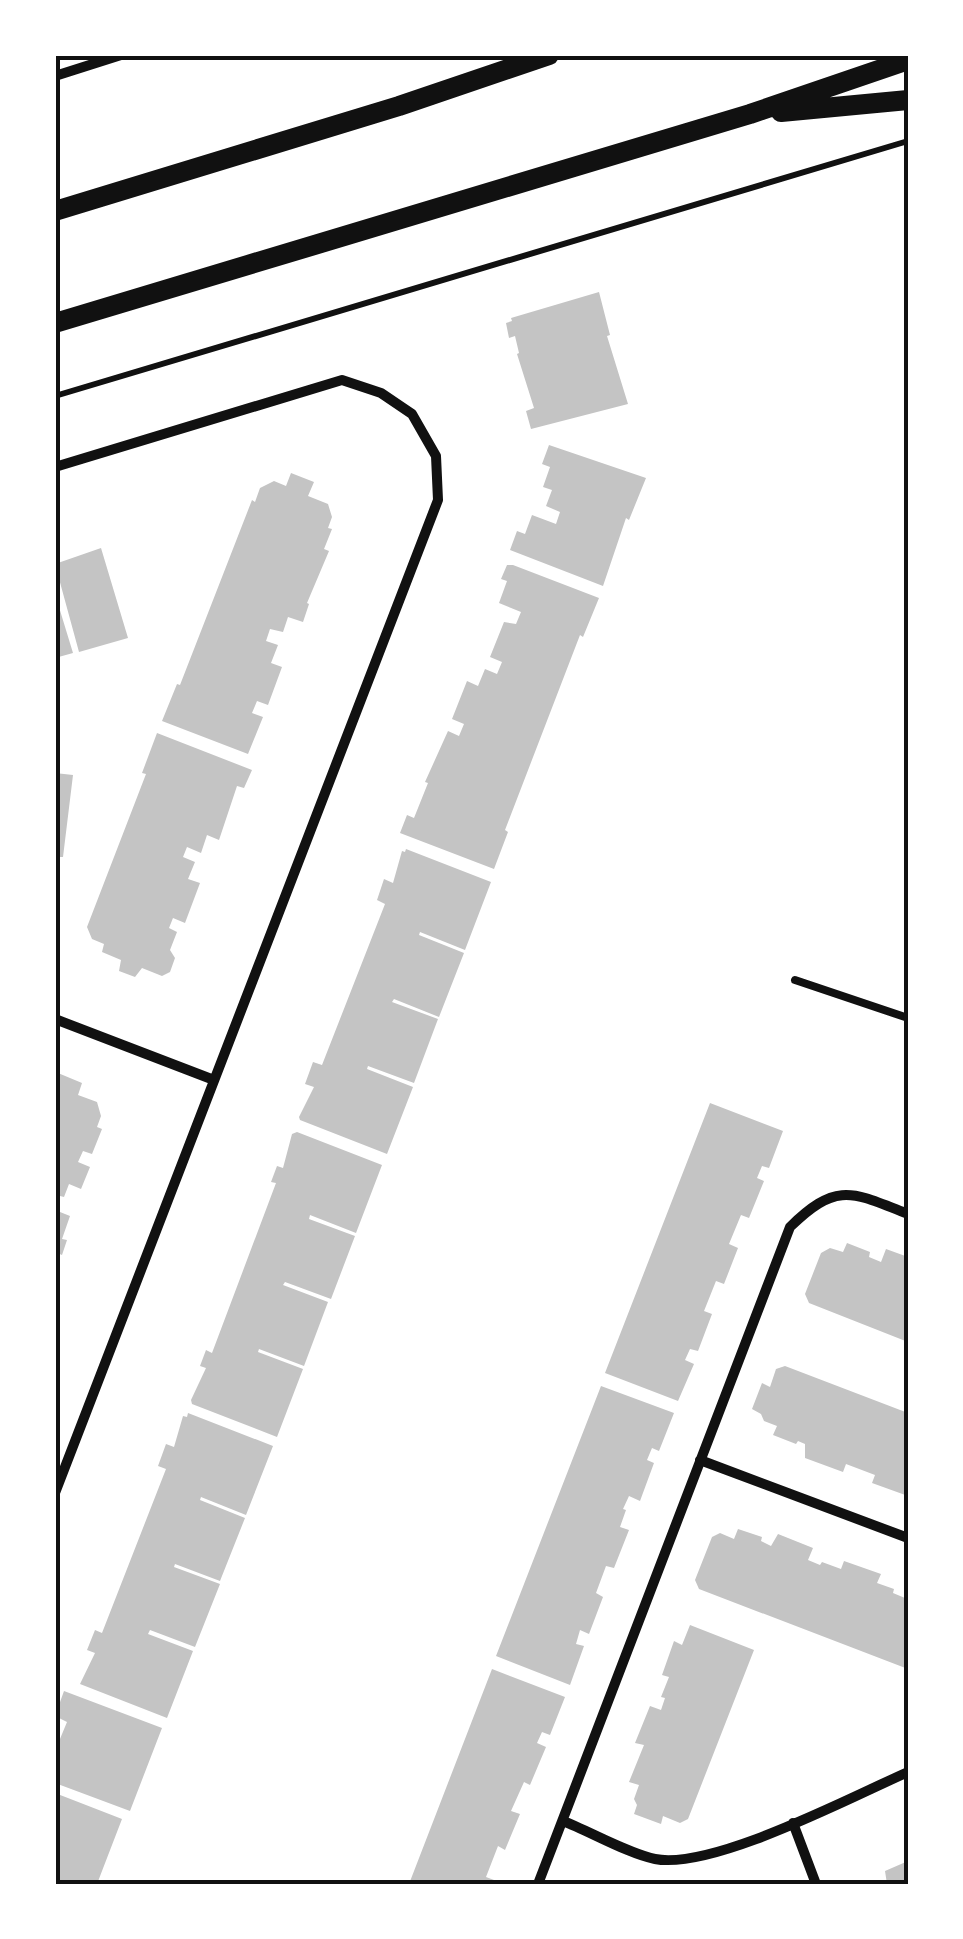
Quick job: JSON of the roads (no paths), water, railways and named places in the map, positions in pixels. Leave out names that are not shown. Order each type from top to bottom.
[{"type":"main road","points":[[55,210],[399,106],[549,55]]},
{"type":"main road","points":[[55,322],[750,114],[908,60]]},
{"type":"main road","points":[[750,114],[908,100]]},
{"type":"street","points":[[55,76],[121,55]]},
{"type":"street","points":[[55,467],[342,380],[381,392],[412,414],[436,456],[438,500],[55,1493]]},
{"type":"street","points":[[55,1018],[214,1080]]},
{"type":"street","points":[[538,1884],[790,1227],[816,1201],[847,1194],[908,1214]]},
{"type":"street","points":[[700,1460],[908,1538]]},
{"type":"street","points":[[563,1821],[654,1858],[684,1860],[714,1853],[793,1823],[908,1772]]},
{"type":"street","points":[[793,1823],[816,1884]]},
{"type":"lane","points":[[795,980],[908,1018]]}]
